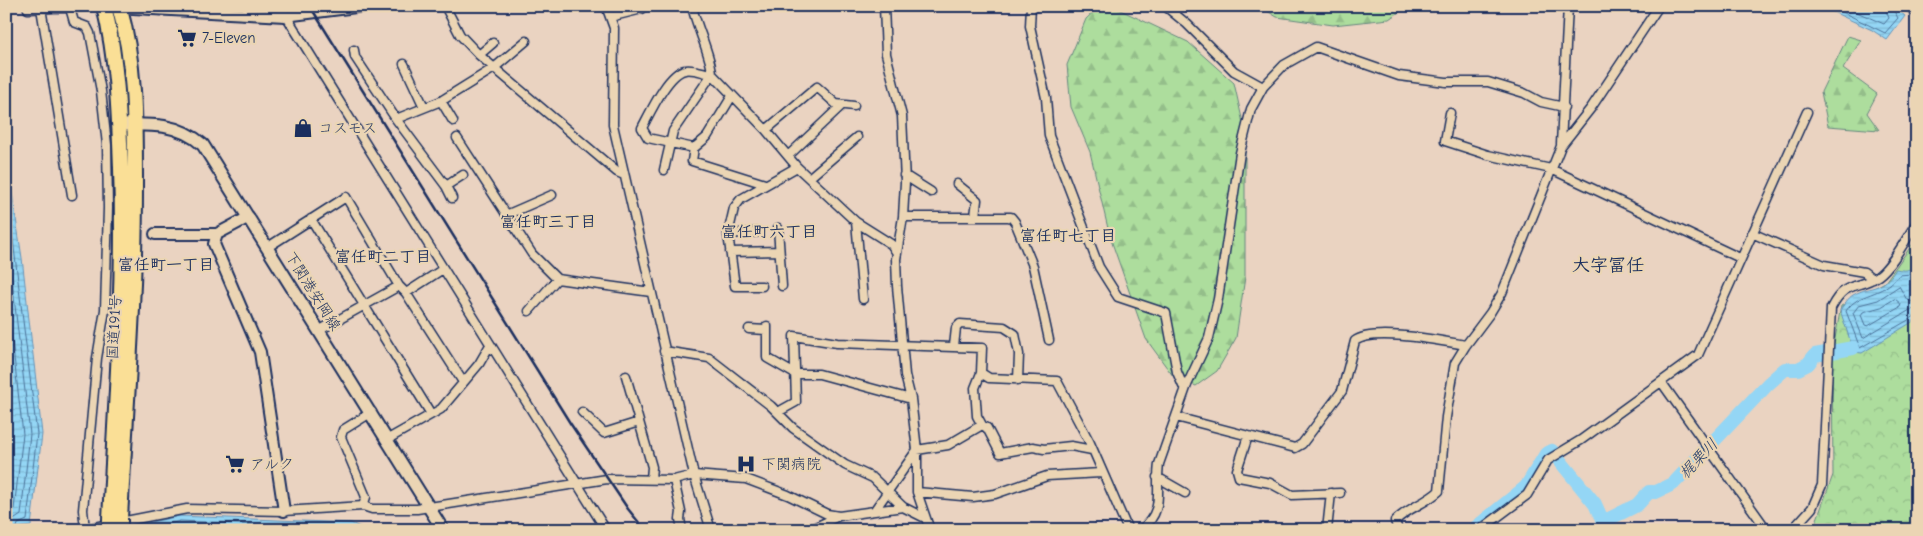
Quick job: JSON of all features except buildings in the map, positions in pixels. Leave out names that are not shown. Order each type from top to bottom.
[{"type":"highway","name":"国道191号","points":[[104,6],[113,53],[120,126],[122,293],[115,524]]},
{"type":"highway","name":"国道191号","points":[[115,524],[135,222],[135,124],[130,57],[119,7]]},
{"type":"main road","points":[[1912,6],[1917,11]]},
{"type":"main road","name":"下関港安岡線","points":[[120,126],[135,124],[176,128],[196,139],[211,154],[372,412],[443,530]]},
{"type":"street","points":[[27,6],[28,9],[104,6],[215,8],[285,16],[321,8],[364,6]]},
{"type":"street","points":[[280,6],[606,530]]},
{"type":"street","points":[[445,6],[460,35],[479,55],[617,172],[624,175]]},
{"type":"street","points":[[606,6],[614,35],[613,125],[694,475],[711,530]]},
{"type":"street","points":[[610,17],[642,9],[644,6]]},
{"type":"street","points":[[664,170],[673,131],[712,74],[712,65],[697,28],[692,6]]},
{"type":"street","points":[[884,6],[886,54],[902,116],[905,198],[897,253],[902,345],[917,450],[917,492],[930,530]]},
{"type":"street","points":[[1031,6],[1030,26],[1046,98],[1049,136],[1099,267],[1118,297],[1166,313],[1177,372],[1183,386],[1187,384]]},
{"type":"street","points":[[1165,6],[1187,24],[1234,71],[1263,88]]},
{"type":"street","points":[[1561,146],[1568,6]]},
{"type":"street","points":[[1398,530],[1395,522],[1405,510],[1430,499],[1439,491],[1453,372],[1466,345],[1490,313],[1502,293],[1561,146],[1591,108],[1659,6]]},
{"type":"street","points":[[40,8],[72,196]]},
{"type":"street","points":[[70,8],[74,22],[87,27],[90,33],[101,92],[107,145],[105,310],[97,358],[83,510],[86,529],[187,509],[284,511],[363,506],[372,509],[428,506],[606,479],[674,480],[694,475],[746,479],[788,495],[827,514],[839,516]]},
{"type":"street","points":[[396,119],[441,101],[494,68],[526,41]]},
{"type":"street","points":[[479,55],[493,44]]},
{"type":"street","points":[[1141,530],[1151,520],[1160,502],[1157,477],[1159,464],[1187,384],[1209,338],[1218,299],[1246,122],[1263,88],[1284,64],[1316,47],[1399,76],[1446,82],[1488,82],[1524,93],[1541,102],[1564,106]]},
{"type":"street","points":[[354,50],[355,57],[396,119],[446,186],[452,198]]},
{"type":"street","points":[[404,64],[424,107]]},
{"type":"street","points":[[694,148],[648,138],[642,128],[668,83],[677,73],[686,69],[712,74],[766,130],[797,167],[856,222],[891,244],[897,253]]},
{"type":"street","points":[[766,130],[817,87],[826,96],[842,106],[854,106]]},
{"type":"street","points":[[732,96],[707,137],[694,148],[692,161],[765,184]]},
{"type":"street","points":[[441,101],[453,122]]},
{"type":"street","points":[[788,156],[842,106]]},
{"type":"street","points":[[1480,530],[1527,495],[1548,460],[1581,440],[1603,422],[1662,383],[1698,356],[1740,258],[1807,112]]},
{"type":"street","points":[[1450,113],[1445,141],[1488,155],[1551,170],[1740,258]]},
{"type":"street","points":[[809,178],[857,137]]},
{"type":"street","points":[[461,141],[477,163],[506,215],[532,254],[557,279],[652,292]]},
{"type":"street","points":[[762,286],[735,286],[728,234],[734,208],[741,199],[797,167]]},
{"type":"street","points":[[446,186],[463,175]]},
{"type":"street","points":[[904,175],[931,192]]},
{"type":"street","points":[[957,184],[977,200],[975,216]]},
{"type":"street","points":[[506,215],[552,195]]},
{"type":"street","points":[[268,246],[346,197],[399,286],[406,293],[464,382]]},
{"type":"street","points":[[155,234],[218,234],[249,217]]},
{"type":"street","points":[[903,217],[1010,217],[1015,222],[1033,266],[1048,340]]},
{"type":"street","points":[[311,219],[431,414]]},
{"type":"street","points":[[856,222],[863,299]]},
{"type":"street","points":[[1792,530],[1812,508],[1822,485],[1831,308],[1843,291],[1872,279],[1885,269],[1917,222]]},
{"type":"street","points":[[778,228],[782,286]]},
{"type":"street","points":[[728,234],[758,232]]},
{"type":"street","points":[[1752,233],[1824,266],[1864,272],[1872,279]]},
{"type":"street","points":[[218,234],[215,238],[216,249],[260,352],[284,511]]},
{"type":"street","points":[[730,252],[779,251]]},
{"type":"street","points":[[406,293],[443,269]]},
{"type":"street","points":[[529,310],[557,279]]},
{"type":"street","points":[[320,330],[365,307],[399,286]]},
{"type":"street","points":[[954,346],[956,328],[960,324],[1004,327],[1015,334],[1019,354],[1018,380]]},
{"type":"street","points":[[749,329],[766,328],[767,358],[795,374],[819,374],[911,399]]},
{"type":"street","points":[[778,412],[796,402],[794,336],[837,343],[982,348],[981,373],[975,388],[977,416],[982,426],[987,428],[1000,453],[1033,447],[1044,449],[1071,446],[1092,450]]},
{"type":"street","points":[[1176,417],[1294,448],[1302,444],[1342,391],[1355,341],[1362,336],[1404,336],[1466,345]]},
{"type":"street","points":[[388,439],[441,409],[492,348]]},
{"type":"street","points":[[664,350],[710,358],[778,412],[793,428],[845,465],[873,478],[887,494],[903,507],[925,518]]},
{"type":"street","points":[[981,373],[988,378],[1057,381],[1092,450],[1128,530]]},
{"type":"street","points":[[626,376],[652,467],[651,479]]},
{"type":"street","points":[[1662,383],[1767,530]]},
{"type":"street","points":[[363,506],[366,497],[341,437],[343,430],[372,412]]},
{"type":"street","points":[[582,412],[604,432],[639,422]]},
{"type":"street","points":[[874,511],[917,450],[948,445],[982,426]]},
{"type":"street","points":[[1248,436],[1237,470],[1239,477],[1270,483],[1292,495],[1340,493]]},
{"type":"street","points":[[917,492],[973,497],[994,494],[1047,476],[1101,473]]},
{"type":"street","points":[[1157,477],[1185,493]]},
{"type":"street","points":[[674,480],[682,512],[680,519],[682,530]]},
{"type":"street","points":[[1327,530],[1331,493]]},
{"type":"street","points":[[809,530],[839,516],[903,507]]},
{"type":"green space","points":[[1100,6],[1112,6],[1188,42],[1234,83],[1245,132],[1245,277],[1236,338],[1217,371],[1196,386],[1173,376],[1146,339],[1110,237],[1090,152],[1071,107],[1067,65],[1086,19]]},
{"type":"green space","points":[[1259,6],[1408,6],[1389,19],[1333,25],[1277,17]]},
{"type":"green space","points":[[1848,36],[1861,40],[1843,69],[1877,94],[1867,113],[1879,130],[1828,126],[1821,92]]},
{"type":"green space","points":[[1917,238],[1917,530],[1821,530],[1816,522],[1833,475],[1832,355],[1841,306],[1885,282]]},
{"type":"water","points":[[1820,6],[1893,6],[1905,16],[1887,40],[1872,30]]},
{"type":"water","points":[[6,153],[22,258],[42,434],[31,526],[6,529]]},
{"type":"water","points":[[1915,265],[1917,281],[1913,289],[1917,294],[1917,319],[1862,353],[1854,352],[1840,310],[1851,296],[1882,284],[1896,269],[1907,270]]},
{"type":"water","points":[[179,516],[351,523],[367,530],[116,530]]},
{"type":"waterway","name":"梶栗川","points":[[1473,530],[1526,487],[1546,454],[1552,451],[1595,504],[1603,522],[1637,505],[1649,492],[1656,492],[1673,484],[1768,384],[1785,369],[1798,369],[1808,364],[1815,355],[1853,348]]},
{"type":"railway","points":[[310,6],[570,423],[628,509],[645,530]]},
{"type":"place","name":"7-Eleven","points":[[187,38]]},
{"type":"place","name":"コスモス","points":[[303,128]]},
{"type":"place","name":"アルク","points":[[235,464]]},
{"type":"place","name":"下関病院","points":[[746,464]]},
{"type":"district","name":"富任町三丁目","points":[[548,221]]},
{"type":"district","name":"富任町六丁目","points":[[769,231]]},
{"type":"district","name":"富任町七丁目","points":[[1068,235]]},
{"type":"district","name":"富任町二丁目","points":[[383,256]]},
{"type":"district","name":"富任町一丁目","points":[[166,264]]},
{"type":"district","name":"大字冨任","points":[[1608,265]]}]
